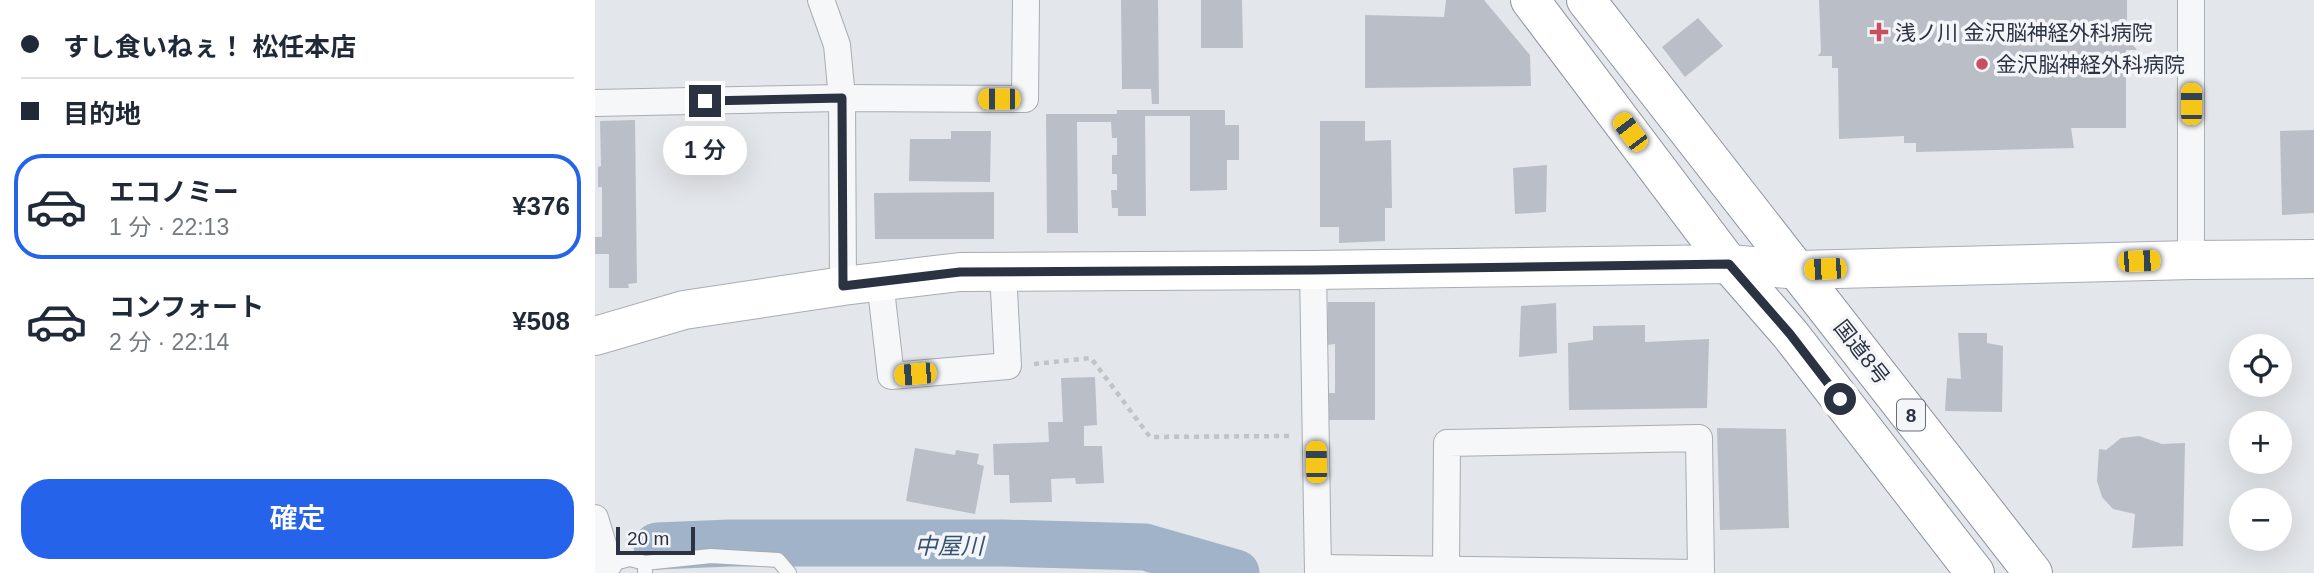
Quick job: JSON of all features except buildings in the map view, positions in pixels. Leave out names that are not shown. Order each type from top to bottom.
[{"type":"main road","name":"8","points":[[1530,0],[1729,264],[1790,334],[1965,561]]},
{"type":"main road","name":"国道8号","points":[[1586,0],[2028,567]]},
{"type":"main road","points":[[595,336],[684,310],[960,272],[1729,264],[1798,270],[2314,259]]},
{"type":"street","points":[[821,0],[837,45],[861,284],[891,376],[1008,366],[1003,272]]},
{"type":"street","points":[[595,103],[842,98],[1025,99],[1026,0]]},
{"type":"street","points":[[2191,0],[2192,260]]},
{"type":"street","points":[[1313,270],[1318,571],[1446,569],[1701,572],[1699,438],[1447,443],[1446,569]]},
{"type":"street","points":[[595,518],[602,566]]},
{"type":"lane","points":[[602,566],[630,559],[645,568],[711,556],[738,557],[778,560],[789,573]]},
{"type":"path","points":[[1008,366],[1091,358],[1150,437],[1316,436]]},
{"type":"waterway","name":"中屋川","points":[[657,546],[730,543],[1003,543],[1145,547],[1236,573]]},
{"type":"place","name":"浅ノ川 金沢脳神経外科病院","points":[[1879,32]]},
{"type":"place","name":"金沢脳神経外科病院","points":[[1982,64]]},
{"type":"route","points":[[705,101],[842,98],[843,286],[960,272],[1729,264],[1790,334],[1840,399]]}]
